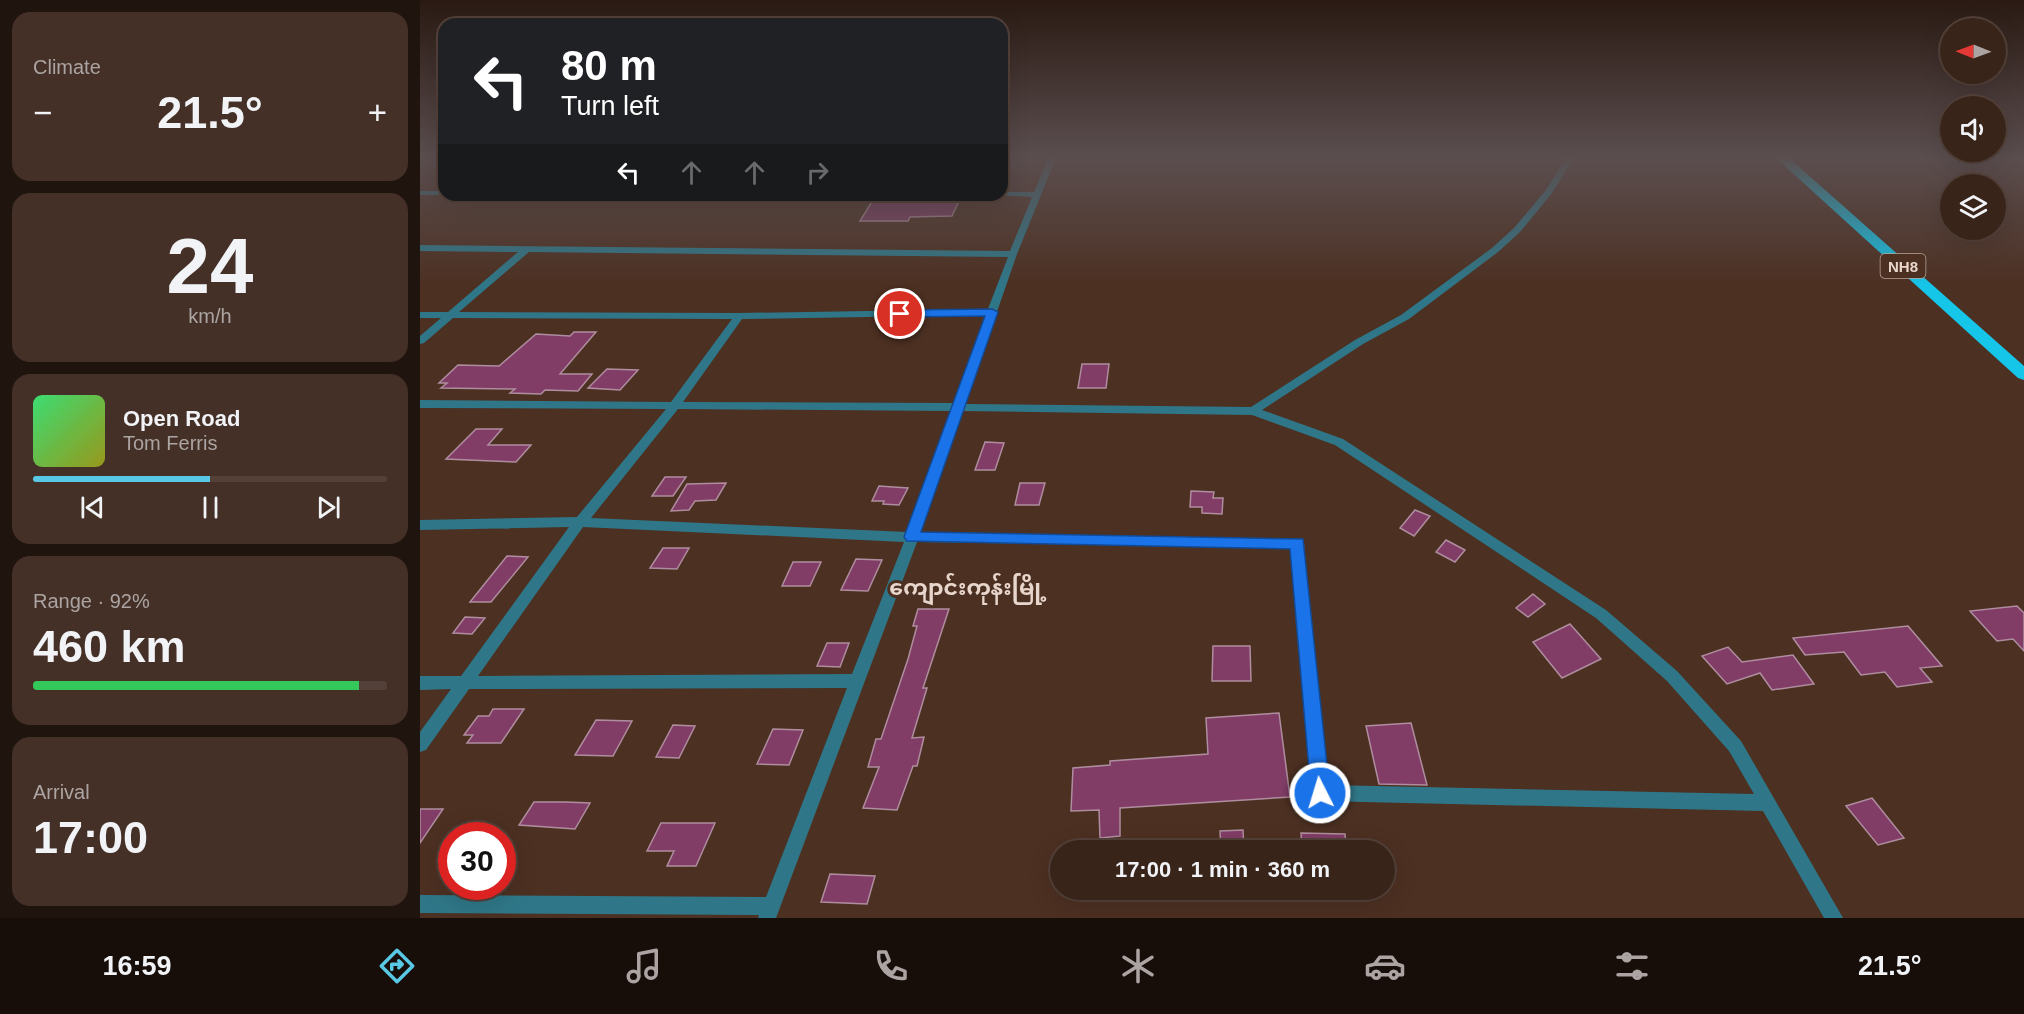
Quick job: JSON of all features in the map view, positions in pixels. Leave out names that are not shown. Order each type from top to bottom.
[{"type":"highway","name":"NH8","points":[[1830,201],[2024,375]]},
{"type":"street","points":[[420,904],[769,912],[912,537],[1013,254],[1035,201]]},
{"type":"street","points":[[1253,411],[1359,342],[1405,317],[1495,250],[1517,231],[1542,201]]},
{"type":"street","points":[[420,248],[1013,254]]},
{"type":"street","points":[[420,341],[527,249]]},
{"type":"street","points":[[420,315],[739,316],[992,312]]},
{"type":"street","points":[[420,745],[580,522],[674,406],[739,316]]},
{"type":"street","points":[[420,404],[1125,408],[1164,411],[1253,411],[1339,442],[1600,614],[1672,676],[1735,746],[1834,918]]},
{"type":"street","points":[[420,525],[580,522],[912,537],[1297,543],[1320,793],[1768,803]]},
{"type":"street","points":[[420,683],[857,681]]},
{"type":"building","points":[[872,201],[959,201],[952,216],[910,217],[908,221],[860,221]]},
{"type":"building","points":[[574,332],[596,332],[560,374],[592,374],[578,391],[545,390],[541,394],[510,393],[515,389],[441,388],[447,383],[439,383],[458,365],[499,366],[536,334],[570,336]]},
{"type":"building","points":[[1082,364],[1109,364],[1106,388],[1078,388]]},
{"type":"building","points":[[607,369],[638,370],[620,390],[588,388]]},
{"type":"building","points":[[476,429],[502,429],[488,445],[531,445],[516,462],[446,459]]},
{"type":"building","points":[[985,442],[1004,443],[995,470],[975,470]]},
{"type":"building","points":[[665,477],[686,477],[673,496],[652,496]]},
{"type":"building","points":[[726,483],[716,500],[695,501],[689,510],[671,511],[687,484]]},
{"type":"building","points":[[1020,483],[1045,483],[1039,505],[1015,505]]},
{"type":"building","points":[[879,486],[908,488],[899,505],[883,504],[884,501],[872,501]]},
{"type":"building","points":[[1191,491],[1214,492],[1213,498],[1223,498],[1222,514],[1202,513],[1202,507],[1190,507]]},
{"type":"building","points":[[1415,510],[1430,516],[1414,536],[1400,528]]},
{"type":"building","points":[[1446,540],[1465,550],[1455,562],[1436,552]]},
{"type":"building","points":[[663,548],[689,548],[677,569],[650,568]]},
{"type":"building","points":[[507,556],[528,557],[491,602],[470,602]]},
{"type":"building","points":[[856,559],[882,560],[868,591],[841,590]]},
{"type":"building","points":[[793,562],[821,562],[810,586],[782,586]]},
{"type":"building","points":[[1533,594],[1545,604],[1528,617],[1516,608]]},
{"type":"building","points":[[2017,606],[2024,613],[2024,651],[2013,639],[1997,641],[1970,611]]},
{"type":"building","points":[[918,609],[949,609],[923,688],[927,688],[912,738],[924,737],[917,766],[913,766],[897,810],[863,808],[879,767],[868,767],[876,739],[881,739],[908,659],[917,626],[913,626]]},
{"type":"building","points":[[465,617],[485,618],[472,634],[453,633]]},
{"type":"building","points":[[1570,624],[1601,659],[1562,678],[1533,642]]},
{"type":"building","points":[[1908,626],[1942,666],[1920,668],[1932,682],[1897,687],[1885,672],[1861,675],[1844,652],[1805,655],[1793,638]]},
{"type":"building","points":[[827,643],[849,643],[840,667],[817,666]]},
{"type":"building","points":[[1213,646],[1250,646],[1251,681],[1212,681]]},
{"type":"building","points":[[1728,647],[1742,662],[1793,655],[1814,684],[1772,690],[1760,673],[1727,684],[1702,656]]},
{"type":"building","points":[[493,709],[524,709],[501,743],[467,743],[473,735],[464,735],[478,716],[489,716]]},
{"type":"building","points":[[1279,713],[1290,797],[1120,808],[1120,836],[1100,838],[1099,810],[1071,811],[1073,768],[1110,765],[1110,761],[1208,754],[1206,718]]},
{"type":"building","points":[[596,720],[632,721],[613,756],[575,755]]},
{"type":"building","points":[[1411,723],[1427,785],[1379,784],[1366,726]]},
{"type":"building","points":[[673,725],[695,726],[679,758],[656,757]]},
{"type":"building","points":[[773,729],[803,730],[789,765],[757,764]]},
{"type":"building","points":[[1872,798],[1904,838],[1878,845],[1846,806]]},
{"type":"building","points":[[534,802],[590,803],[575,829],[519,825]]},
{"type":"building","points":[[420,809],[443,809],[420,843]]},
{"type":"building","points":[[661,823],[715,823],[696,866],[667,866],[674,851],[647,851]]},
{"type":"building","points":[[1243,830],[1244,840],[1220,840],[1220,831]]},
{"type":"building","points":[[1301,833],[1345,834],[1345,840],[1301,840]]},
{"type":"building","points":[[830,874],[875,876],[867,904],[821,902]]},
{"type":"district","name":"ကျောင်းကုန်းမြို့","points":[[968,587]]},
{"type":"route","points":[[900,314],[992,312],[912,537],[1297,543],[1320,793]]}]
